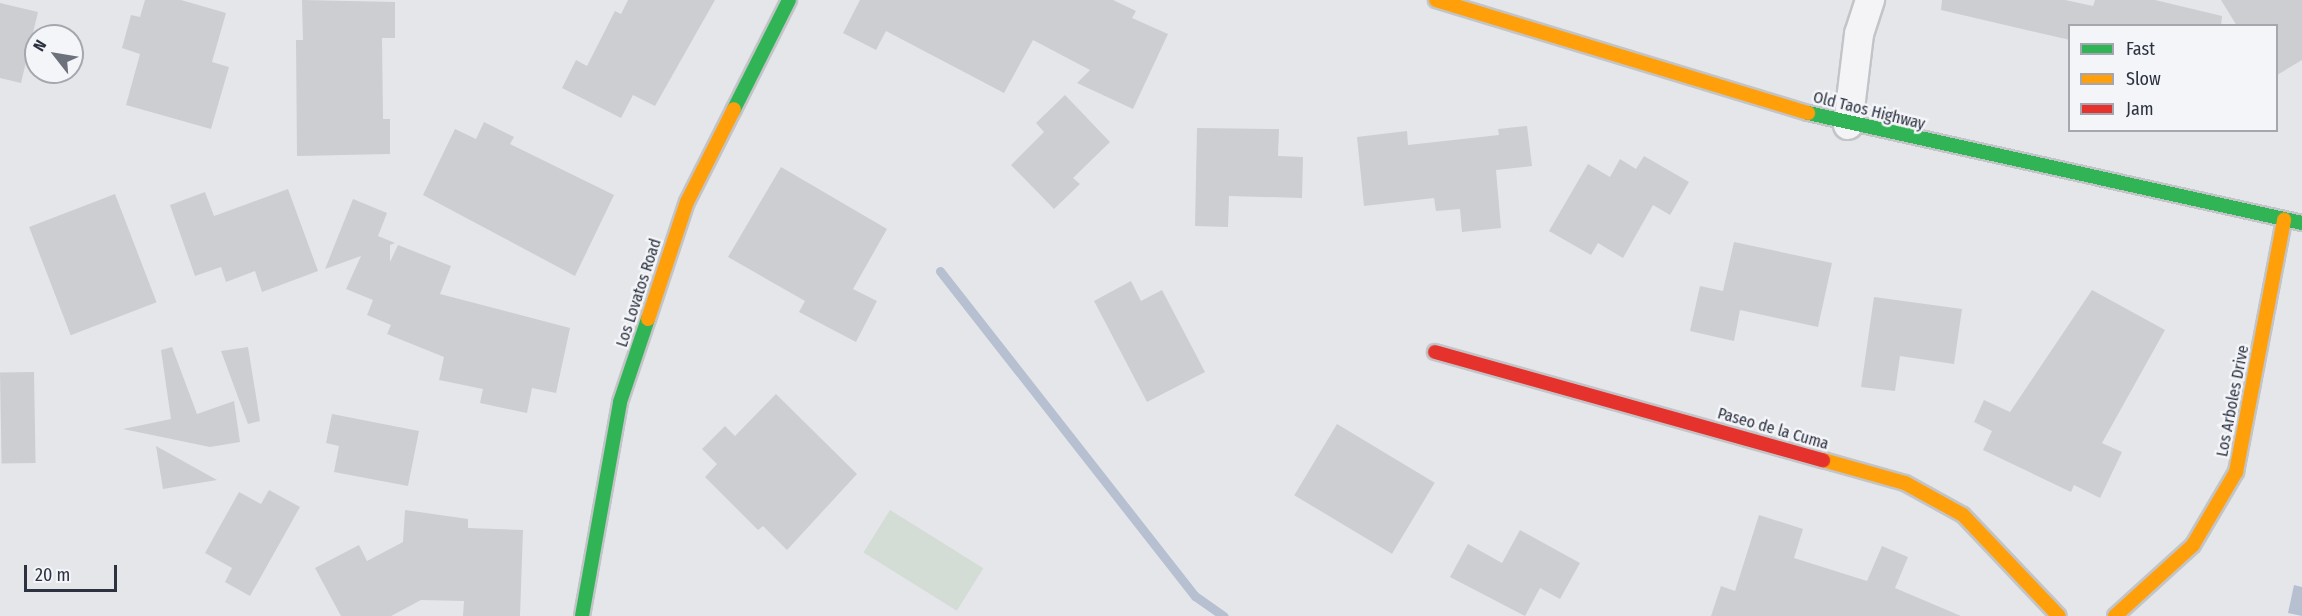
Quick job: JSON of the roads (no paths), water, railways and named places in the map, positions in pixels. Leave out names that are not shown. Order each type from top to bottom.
[{"type":"street","name":"Los Lovatos Road","points":[[582,616],[620,402],[687,202],[789,0]]},
{"type":"street","name":"Old Taos Highway","points":[[1436,0],[1848,125],[2302,223]]},
{"type":"street","points":[[1848,125],[1859,34],[1870,0]]},
{"type":"street","name":"Los Arboles Drive","points":[[2115,616],[2193,545],[2236,472],[2284,220]]},
{"type":"street","name":"Paseo de la Cuma","points":[[1435,352],[1905,483],[1963,515],[2059,616]]},
{"type":"street","points":[[582,616],[588,616]]},
{"type":"water","points":[[2294,585],[2302,587],[2302,616],[2288,613]]},
{"type":"waterway","points":[[940,271],[1195,596],[1224,616]]}]
